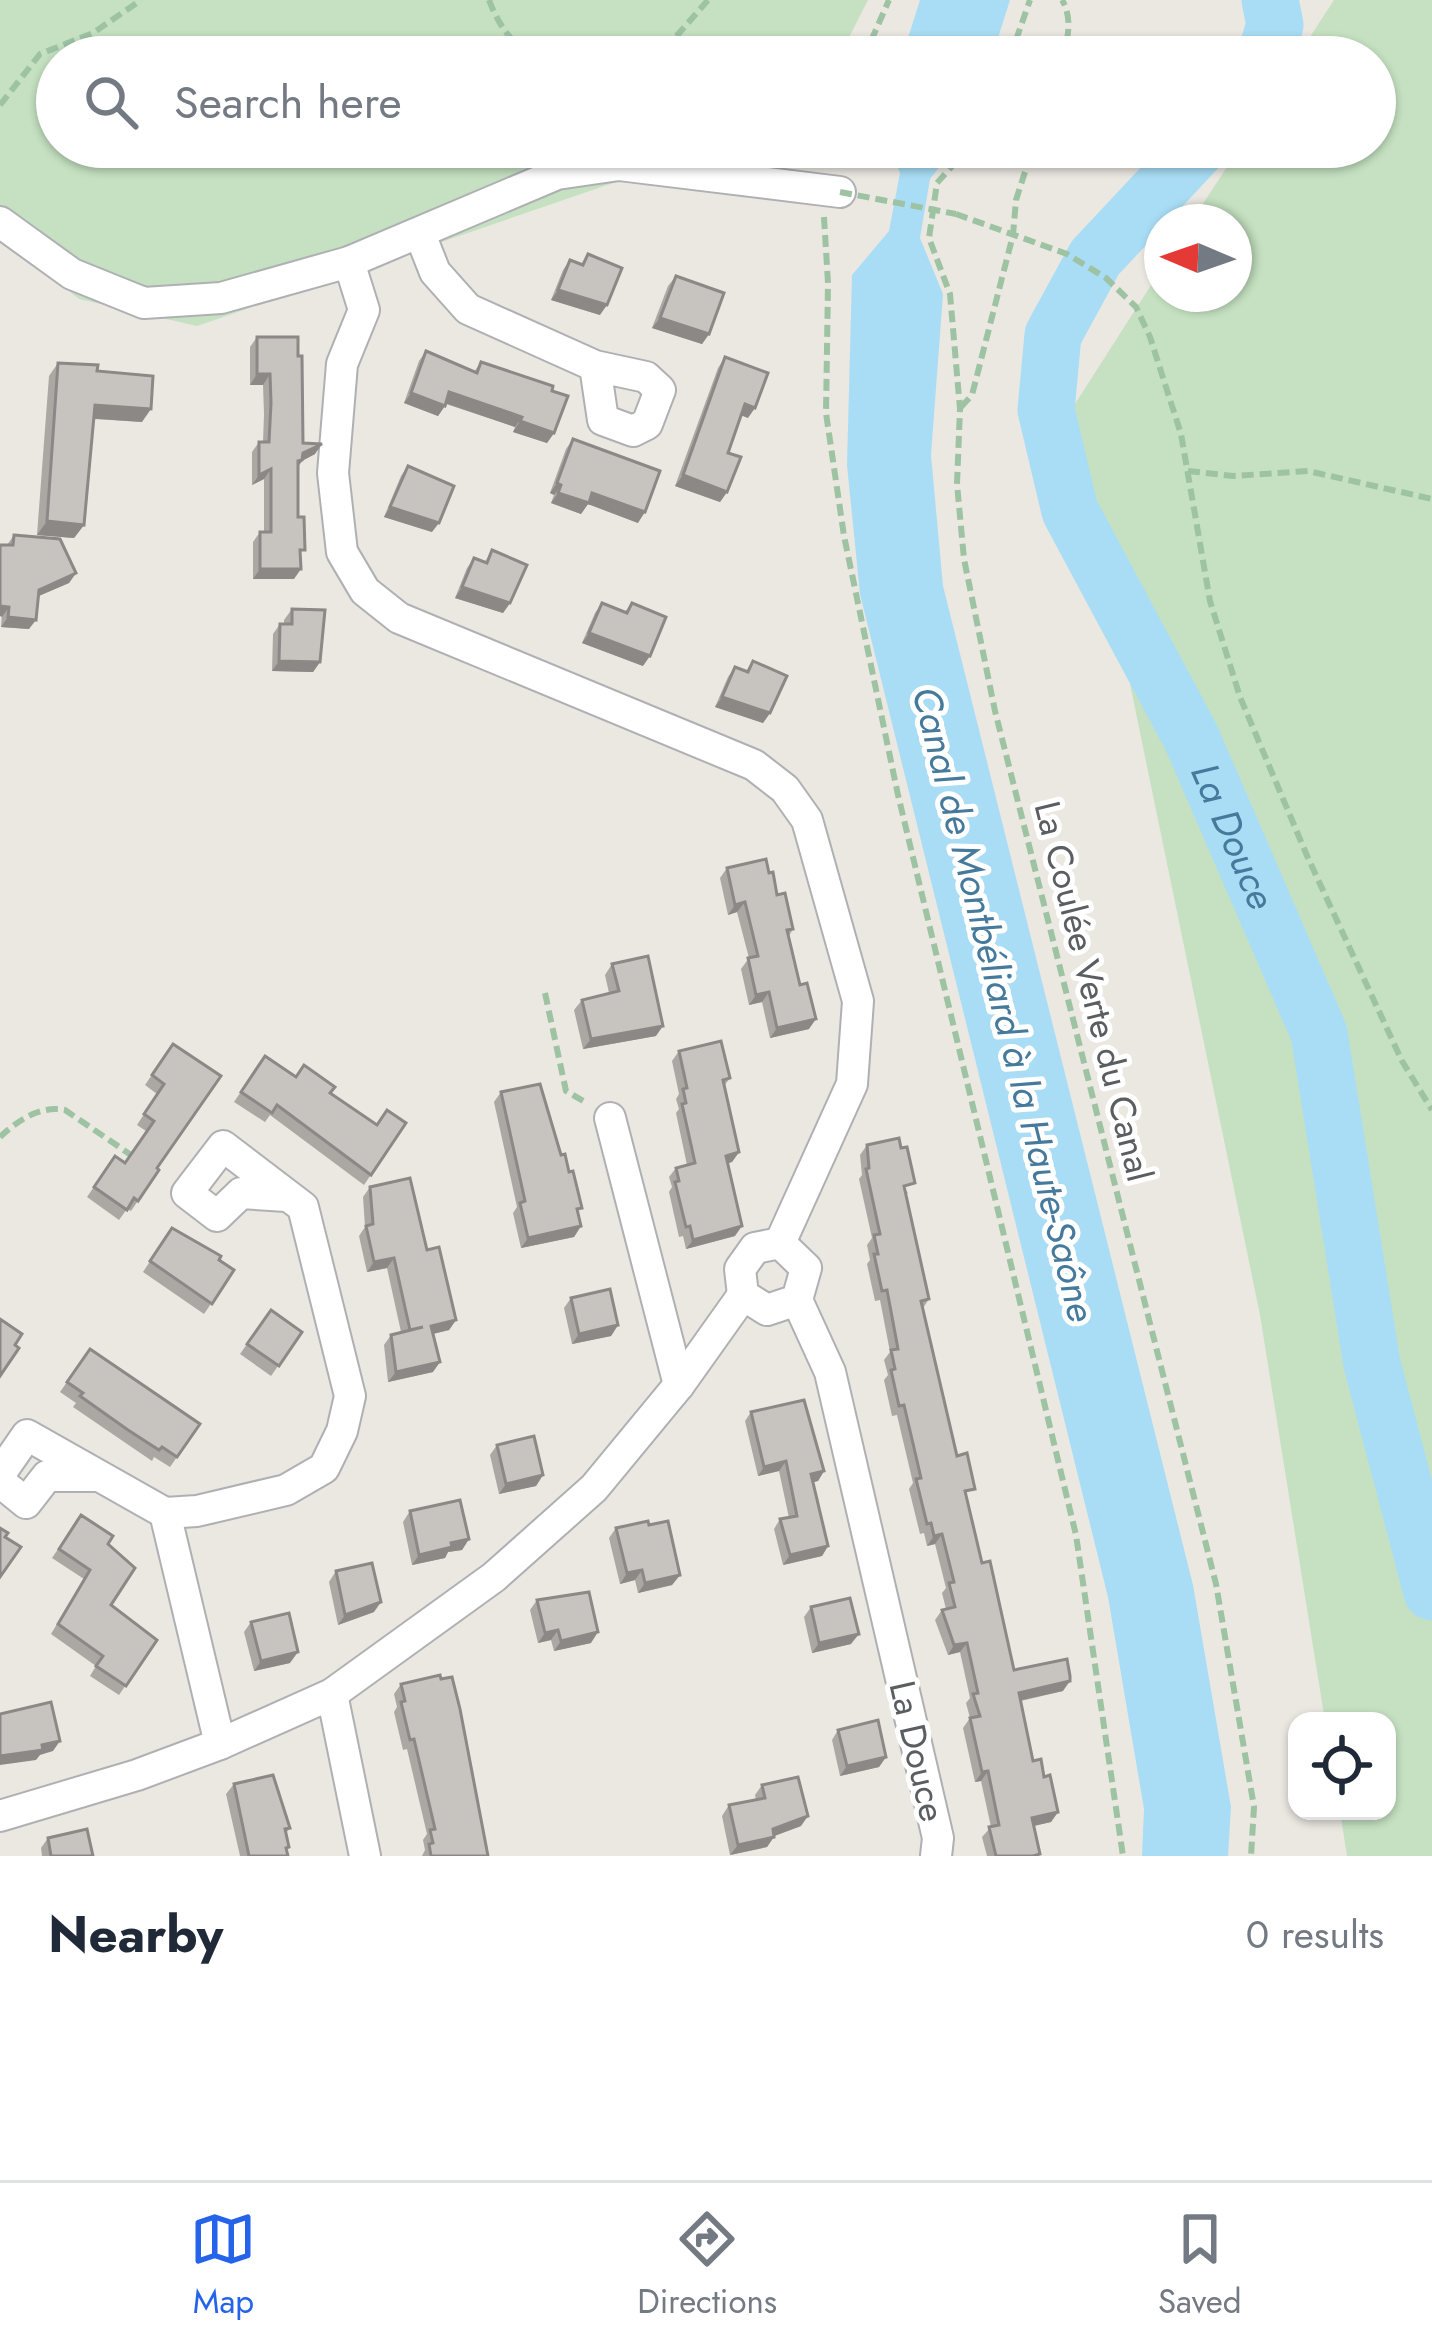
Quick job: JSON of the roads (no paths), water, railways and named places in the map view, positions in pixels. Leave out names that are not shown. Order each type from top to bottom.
[{"type":"street","points":[[0,222],[72,274],[144,303],[221,298],[349,262],[557,174],[598,168]]},
{"type":"street","points":[[643,168],[831,191]]},
{"type":"street","points":[[420,235],[435,272],[468,309],[595,366]]},
{"type":"street","points":[[349,262],[364,310],[342,364],[333,473],[342,552],[365,591],[399,618],[754,765],[784,789],[807,820],[858,1001],[852,1084],[780,1243]]},
{"type":"street","points":[[610,1118],[679,1385]]},
{"type":"street","points":[[95,1476],[47,1476],[26,1503],[0,1478],[27,1436],[165,1513],[197,1511],[286,1490],[324,1468],[342,1432],[350,1396],[303,1207],[286,1196]]},
{"type":"street","points":[[0,1816],[220,1744],[332,1694],[494,1577],[594,1489],[679,1385],[743,1295],[740,1269],[747,1258],[755,1248],[780,1243]]},
{"type":"street","points":[[743,1295],[767,1310],[797,1300],[806,1268],[780,1243]]},
{"type":"street","name":"La Douce","points":[[797,1300],[830,1372],[938,1838],[936,1856]]},
{"type":"street","points":[[165,1513],[220,1744]]},
{"type":"street","points":[[332,1694],[365,1856]]},
{"type":"water","points":[[920,0],[1010,0],[999,36],[909,36]]},
{"type":"water","name":"Canal de Montbéliard à la Haute-Saône","points":[[898,168],[939,168],[930,179],[920,238],[943,294],[931,455],[943,586],[1193,1585],[1231,1807],[1228,1856],[1142,1856],[1144,1809],[1108,1597],[860,594],[847,465],[852,275],[889,231]]},
{"type":"waterway","name":"La Douce","points":[[1270,0],[1275,25],[1272,36]]},
{"type":"waterway","name":"La Douce","points":[[1179,168],[1095,258],[1053,335],[1046,410],[1070,511],[1191,737],[1319,1033],[1372,1364],[1432,1592]]}]
